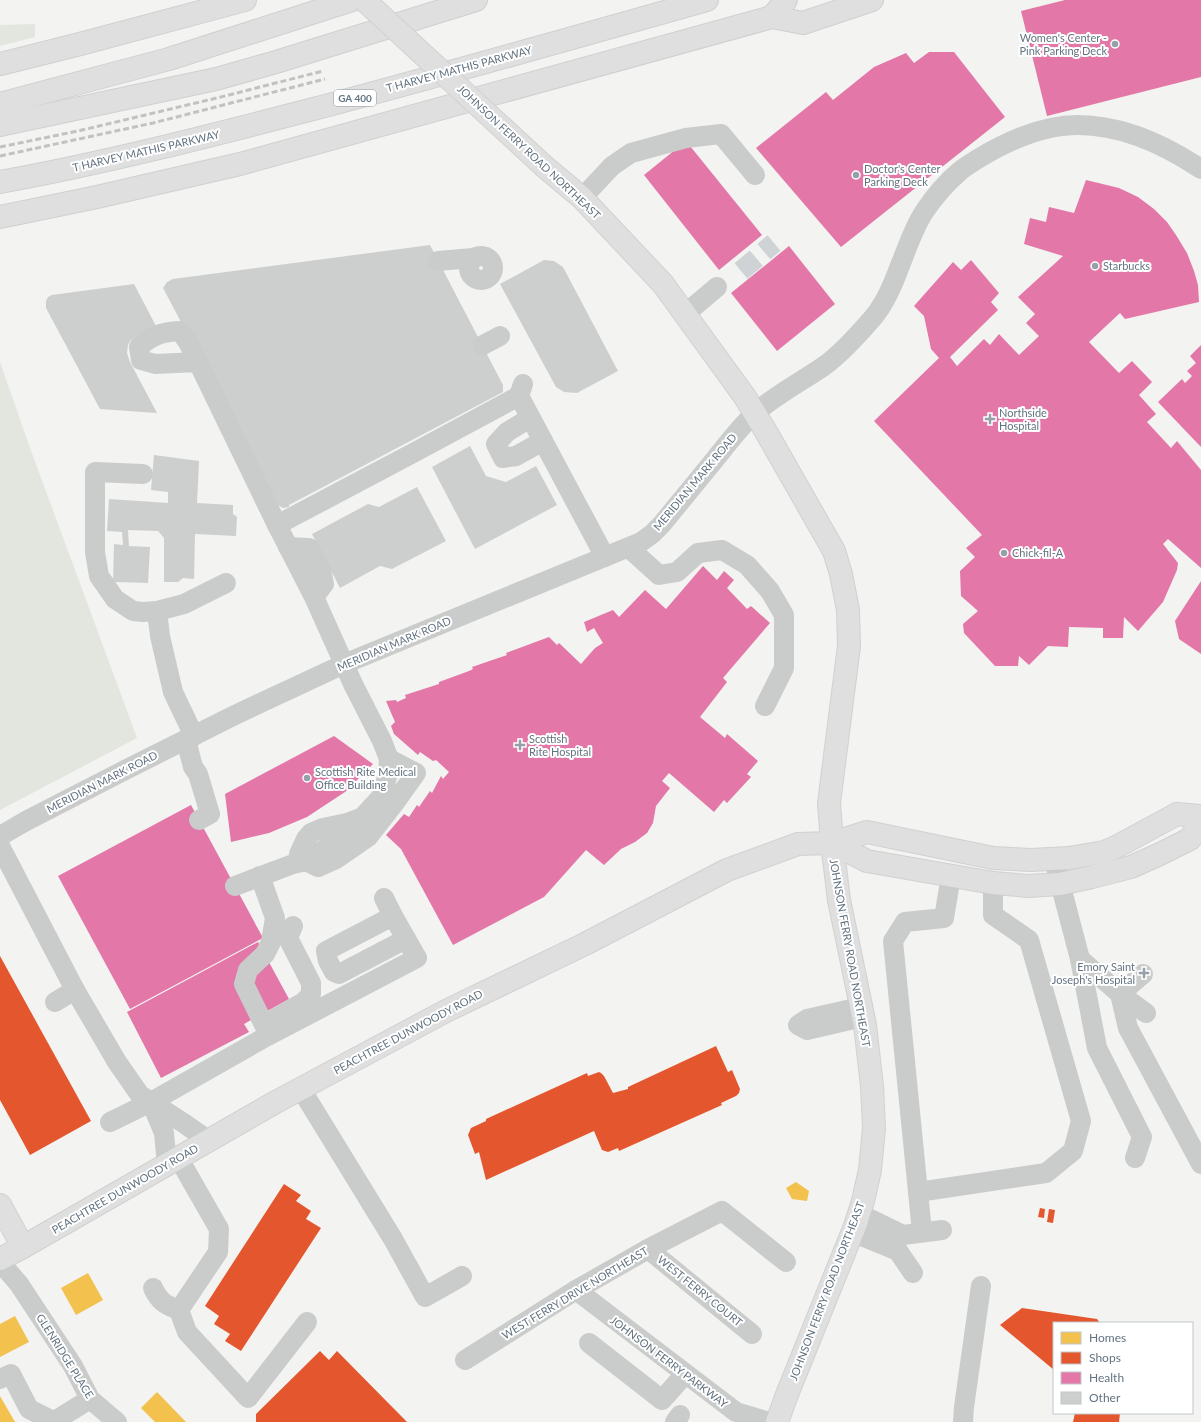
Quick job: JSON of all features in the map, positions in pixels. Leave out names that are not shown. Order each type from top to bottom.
[{"type":"main road","points":[[0,64],[245,0]]},
{"type":"main road","points":[[0,104],[169,59],[352,0]]},
{"type":"main road","name":"JOHNSON FERRY ROAD NORTHEAST","points":[[364,0],[545,167],[582,198],[663,284],[745,397],[834,551],[841,574],[848,610],[850,646],[829,803],[839,900],[862,1012],[872,1086],[874,1128],[870,1170],[855,1222],[777,1422]]},
{"type":"main road","points":[[0,125],[216,78],[290,58],[476,0]]},
{"type":"main road","name":"T HARVEY MATHIS PARKWAY","points":[[0,182],[158,149],[230,131],[445,74],[707,0]]},
{"type":"main road","points":[[772,17],[786,0]]},
{"type":"main road","points":[[0,216],[97,197],[240,164],[772,17],[803,23],[872,0]]},
{"type":"main road","name":"PEACHTREE DUNWOODY ROAD","points":[[0,1259],[301,1089],[446,1010],[585,944],[727,870],[798,844],[832,843],[867,832],[993,858],[1054,860],[1104,852],[1177,814],[1201,816]]},
{"type":"main road","name":"PEACHTREE DUNWOODY ROAD","points":[[832,843],[867,861],[993,883],[1029,886],[1060,884],[1131,867],[1158,856],[1190,839],[1201,821]]},
{"type":"main road","points":[[0,1205],[22,1247]]},
{"type":"street","name":"MERIDIAN MARK ROAD","points":[[0,836],[26,821],[236,714],[344,664],[641,542],[662,524],[737,431],[754,413],[825,365],[840,353],[872,319],[884,302],[913,233],[933,198],[961,170],[994,149],[1025,135],[1059,127],[1078,125],[1098,127],[1148,140],[1173,151],[1201,169]]},
{"type":"street","points":[[582,198],[612,166],[630,153],[686,138],[721,134],[755,175]]},
{"type":"street","points":[[438,261],[474,258]]},
{"type":"street","points":[[684,314],[717,287]]},
{"type":"street","points":[[483,345],[500,336]]},
{"type":"street","points":[[198,362],[288,546],[309,548],[321,570],[324,584],[314,597],[344,664],[382,741],[389,759],[388,773],[382,796],[363,817],[347,823],[323,828],[311,833],[306,839],[299,854],[306,861],[318,867],[336,859],[368,837],[416,774],[389,759]]},
{"type":"street","points":[[277,525],[334,488],[521,390],[530,418],[605,557]]},
{"type":"street","points":[[530,418],[507,432],[496,444],[503,458],[516,456],[543,441]]},
{"type":"street","points":[[143,474],[95,472],[95,552],[99,576],[115,599],[133,611],[143,612],[184,604],[198,603],[228,587]]},
{"type":"street","points":[[629,548],[659,575],[677,572],[698,552],[722,550],[748,566],[770,591],[784,615],[784,668],[765,706]]},
{"type":"street","points":[[157,610],[160,636],[173,692],[190,738],[193,766],[198,774],[210,814],[199,820]]},
{"type":"street","points":[[0,846],[75,990],[116,1062],[140,1095],[208,1141]]},
{"type":"street","points":[[1054,860],[1080,959],[1097,1048],[1142,1136],[1135,1158]]},
{"type":"street","points":[[235,886],[293,864],[306,861]]},
{"type":"street","points":[[260,876],[275,918],[271,942],[265,954],[248,970],[244,984],[272,1034]]},
{"type":"street","points":[[914,1273],[908,1239],[918,1192],[893,941],[905,922],[944,918],[951,876]]},
{"type":"street","points":[[918,1192],[1046,1173],[1073,1151],[1081,1121],[1029,940],[993,915],[993,883]]},
{"type":"street","points":[[110,1122],[151,1102],[272,1034],[417,958],[384,898]]},
{"type":"street","points":[[393,916],[326,951],[328,961],[334,972],[339,974],[406,939]]},
{"type":"street","points":[[272,1034],[271,1025],[276,1018],[304,1002],[311,994],[311,983],[288,938],[293,926]]},
{"type":"street","points":[[1080,959],[1120,994],[1146,1013]]},
{"type":"street","points":[[1120,994],[1143,974]]},
{"type":"street","points":[[54,1002],[75,990]]},
{"type":"street","points":[[1120,994],[1128,1028],[1201,1164]]},
{"type":"street","points":[[301,1089],[393,1239],[425,1297],[462,1276]]},
{"type":"street","points":[[151,1102],[164,1133],[173,1162],[219,1229],[218,1252],[179,1310]]},
{"type":"street","name":"WEST FERRY DRIVE NORTHEAST","points":[[465,1360],[576,1290],[648,1249],[722,1211],[786,1262]]},
{"type":"street","points":[[855,1222],[908,1239],[942,1230]]},
{"type":"street","points":[[19,1284],[22,1247]]},
{"type":"street","name":"WEST FERRY COURT","points":[[648,1249],[752,1334]]},
{"type":"street","name":"GLENRIDGE PLACE","points":[[0,1262],[19,1284],[73,1366],[90,1399],[117,1422]]},
{"type":"street","points":[[963,1422],[981,1286]]},
{"type":"street","points":[[152,1288],[167,1306],[179,1310]]},
{"type":"street","name":"JOHNSON FERRY PARKWAY","points":[[576,1290],[685,1374],[733,1417],[769,1422]]},
{"type":"street","points":[[179,1310],[187,1332],[248,1398],[307,1322]]},
{"type":"street","points":[[589,1343],[662,1400],[685,1374]]},
{"type":"street","points":[[0,1379],[11,1374],[29,1409],[53,1421],[90,1399]]},
{"type":"shaded area","points":[[35,24],[35,37],[0,46],[0,25]]},
{"type":"shaded area","points":[[0,362],[30,448],[137,738],[0,810]]},
{"type":"building: Homes","points":[[796,1182],[809,1191],[807,1201],[792,1199],[786,1188]]},
{"type":"building: Homes","points":[[88,1273],[103,1300],[76,1315],[61,1288]]},
{"type":"building: Homes","points":[[15,1316],[29,1342],[0,1357],[0,1324]]},
{"type":"building: Homes","points":[[157,1392],[186,1422],[155,1422],[141,1408]]},
{"type":"building: Homes","points":[[0,1396],[15,1422],[0,1422]]},
{"type":"building: Shops","points":[[0,956],[91,1121],[30,1155],[0,1100]]},
{"type":"building: Shops","points":[[716,1046],[728,1072],[732,1070],[740,1089],[736,1096],[721,1103],[722,1105],[619,1151],[618,1148],[608,1152],[602,1150],[594,1131],[486,1180],[479,1152],[475,1154],[468,1135],[471,1128],[486,1121],[486,1119],[587,1073],[588,1076],[599,1072],[601,1073],[613,1093],[628,1089],[628,1087]]},
{"type":"building: Shops","points":[[284,1184],[301,1195],[296,1201],[311,1211],[306,1219],[321,1228],[241,1351],[225,1341],[230,1334],[214,1324],[219,1316],[205,1306]]},
{"type":"building: Shops","points":[[1040,1208],[1045,1209],[1044,1218],[1038,1217]]},
{"type":"building: Shops","points":[[1049,1209],[1055,1210],[1053,1223],[1047,1222]]},
{"type":"building: Shops","points":[[1022,1308],[1097,1319],[1099,1322],[1053,1322],[1053,1369],[1000,1325]]},
{"type":"building: Shops","points":[[320,1351],[329,1360],[337,1351],[407,1422],[256,1422],[256,1414]]},
{"type":"building: Shops","points":[[1075,1414],[1120,1414],[1119,1422],[1073,1422]]},
{"type":"building: Health","name":"Women's Center - Pink Parking Deck","points":[[1065,0],[1201,0],[1201,77],[1047,116],[1021,11]]},
{"type":"building: Health","name":"Doctor's Center Parking Deck","points":[[929,52],[954,52],[1005,117],[841,247],[756,148],[826,92],[833,100],[874,67],[906,53],[914,63]]},
{"type":"building: Health","points":[[686,141],[762,235],[719,270],[644,175]]},
{"type":"building: Health","points":[[1086,180],[1119,188],[1138,197],[1154,209],[1167,222],[1176,235],[1187,253],[1194,271],[1198,285],[1199,302],[1125,319],[1120,313],[1089,342],[1119,373],[1132,361],[1152,382],[1139,395],[1156,414],[1147,422],[1171,448],[1177,441],[1201,470],[1201,568],[1168,539],[1163,544],[1178,563],[1177,570],[1163,602],[1138,631],[1124,617],[1123,638],[1103,638],[1103,628],[1069,627],[1068,647],[1048,646],[1029,665],[1019,656],[1018,666],[995,666],[964,633],[963,624],[978,611],[961,596],[960,571],[975,557],[966,548],[982,535],[874,421],[939,358],[931,349],[924,316],[914,306],[953,262],[961,270],[971,260],[999,293],[991,302],[998,310],[950,357],[957,366],[984,339],[990,345],[999,334],[1019,355],[1039,336],[1026,323],[1035,314],[1018,297],[1063,256],[1024,244],[1030,218],[1046,222],[1049,207],[1074,213]]},
{"type":"building: Health","points":[[789,246],[835,304],[777,351],[731,293]]},
{"type":"building: Health","points":[[1201,345],[1201,447],[1158,402],[1182,379],[1185,383],[1192,376],[1187,371],[1196,363],[1190,356]]},
{"type":"building: Health","points":[[703,566],[717,580],[724,571],[734,580],[727,588],[747,609],[751,606],[770,623],[723,678],[727,682],[700,717],[725,738],[727,734],[758,761],[747,774],[751,777],[727,803],[724,800],[714,812],[669,773],[662,781],[670,788],[656,806],[653,823],[647,833],[635,842],[621,849],[604,865],[586,850],[544,897],[453,945],[401,849],[386,835],[404,814],[409,817],[417,805],[419,807],[430,791],[432,793],[441,776],[443,779],[449,772],[436,760],[433,761],[420,752],[418,755],[394,734],[391,726],[395,722],[386,701],[396,700],[397,702],[406,698],[405,695],[439,684],[439,682],[473,669],[472,667],[507,655],[506,653],[549,637],[557,645],[559,643],[581,664],[595,648],[603,643],[594,628],[587,632],[584,622],[613,610],[619,617],[645,590],[666,609]]},
{"type":"building: Health","points":[[1201,581],[1201,654],[1179,639],[1175,621]]},
{"type":"building: Health","name":"Scottish Rite Medical Office Building","points":[[334,736],[373,764],[345,792],[307,817],[269,833],[231,842],[225,794]]},
{"type":"building: Health","points":[[191,805],[263,938],[130,1009],[58,876]]},
{"type":"building: Health","points":[[258,942],[289,999],[244,1024],[249,1032],[161,1078],[127,1012]]},
{"type":"building: Other","points":[[430,245],[503,385],[503,392],[289,505],[289,507],[283,508],[278,505],[163,288],[167,282],[173,279]]},
{"type":"building: Other","points":[[544,260],[554,261],[563,267],[618,371],[577,393],[564,392],[556,387],[500,284]]},
{"type":"building: Other","points":[[134,284],[158,330],[140,334],[130,341],[127,353],[130,362],[157,413],[100,409],[46,308],[46,301],[48,297],[52,295]]},
{"type":"building: Other","points":[[470,446],[486,476],[506,482],[536,466],[557,505],[475,549],[432,467]]},
{"type":"building: Other","points":[[154,455],[199,461],[197,503],[233,505],[233,514],[237,517],[236,536],[195,534],[194,579],[183,578],[178,582],[164,582],[164,538],[158,531],[128,530],[129,546],[150,547],[148,583],[113,582],[114,544],[123,545],[122,532],[107,531],[109,499],[168,503],[168,492],[151,490]]},
{"type":"building: Other","points":[[417,487],[446,541],[392,569],[380,566],[340,588],[312,534],[368,504],[379,507]]},
{"type":"tunnel","points":[[741,271],[774,243]]},
{"type":"railway","points":[[0,147],[78,131],[323,71]]},
{"type":"railway","points":[[0,156],[153,123],[325,79]]},
{"type":"place","name":"Women's Center - Pink Parking Deck","points":[[1115,44]]},
{"type":"place","name":"Doctor's Center Parking Deck","points":[[856,175]]},
{"type":"place","name":"Starbucks","points":[[1095,266]]},
{"type":"place","name":"Northside Hospital","points":[[990,419]]},
{"type":"place","name":"Chick-fil-A","points":[[1004,553]]},
{"type":"place","name":"Scottish Rite Hospital","points":[[520,745]]},
{"type":"place","name":"Scottish Rite Medical Office Building","points":[[307,778]]},
{"type":"place","name":"Emory Saint Joseph's Hospital","points":[[1144,973]]}]
